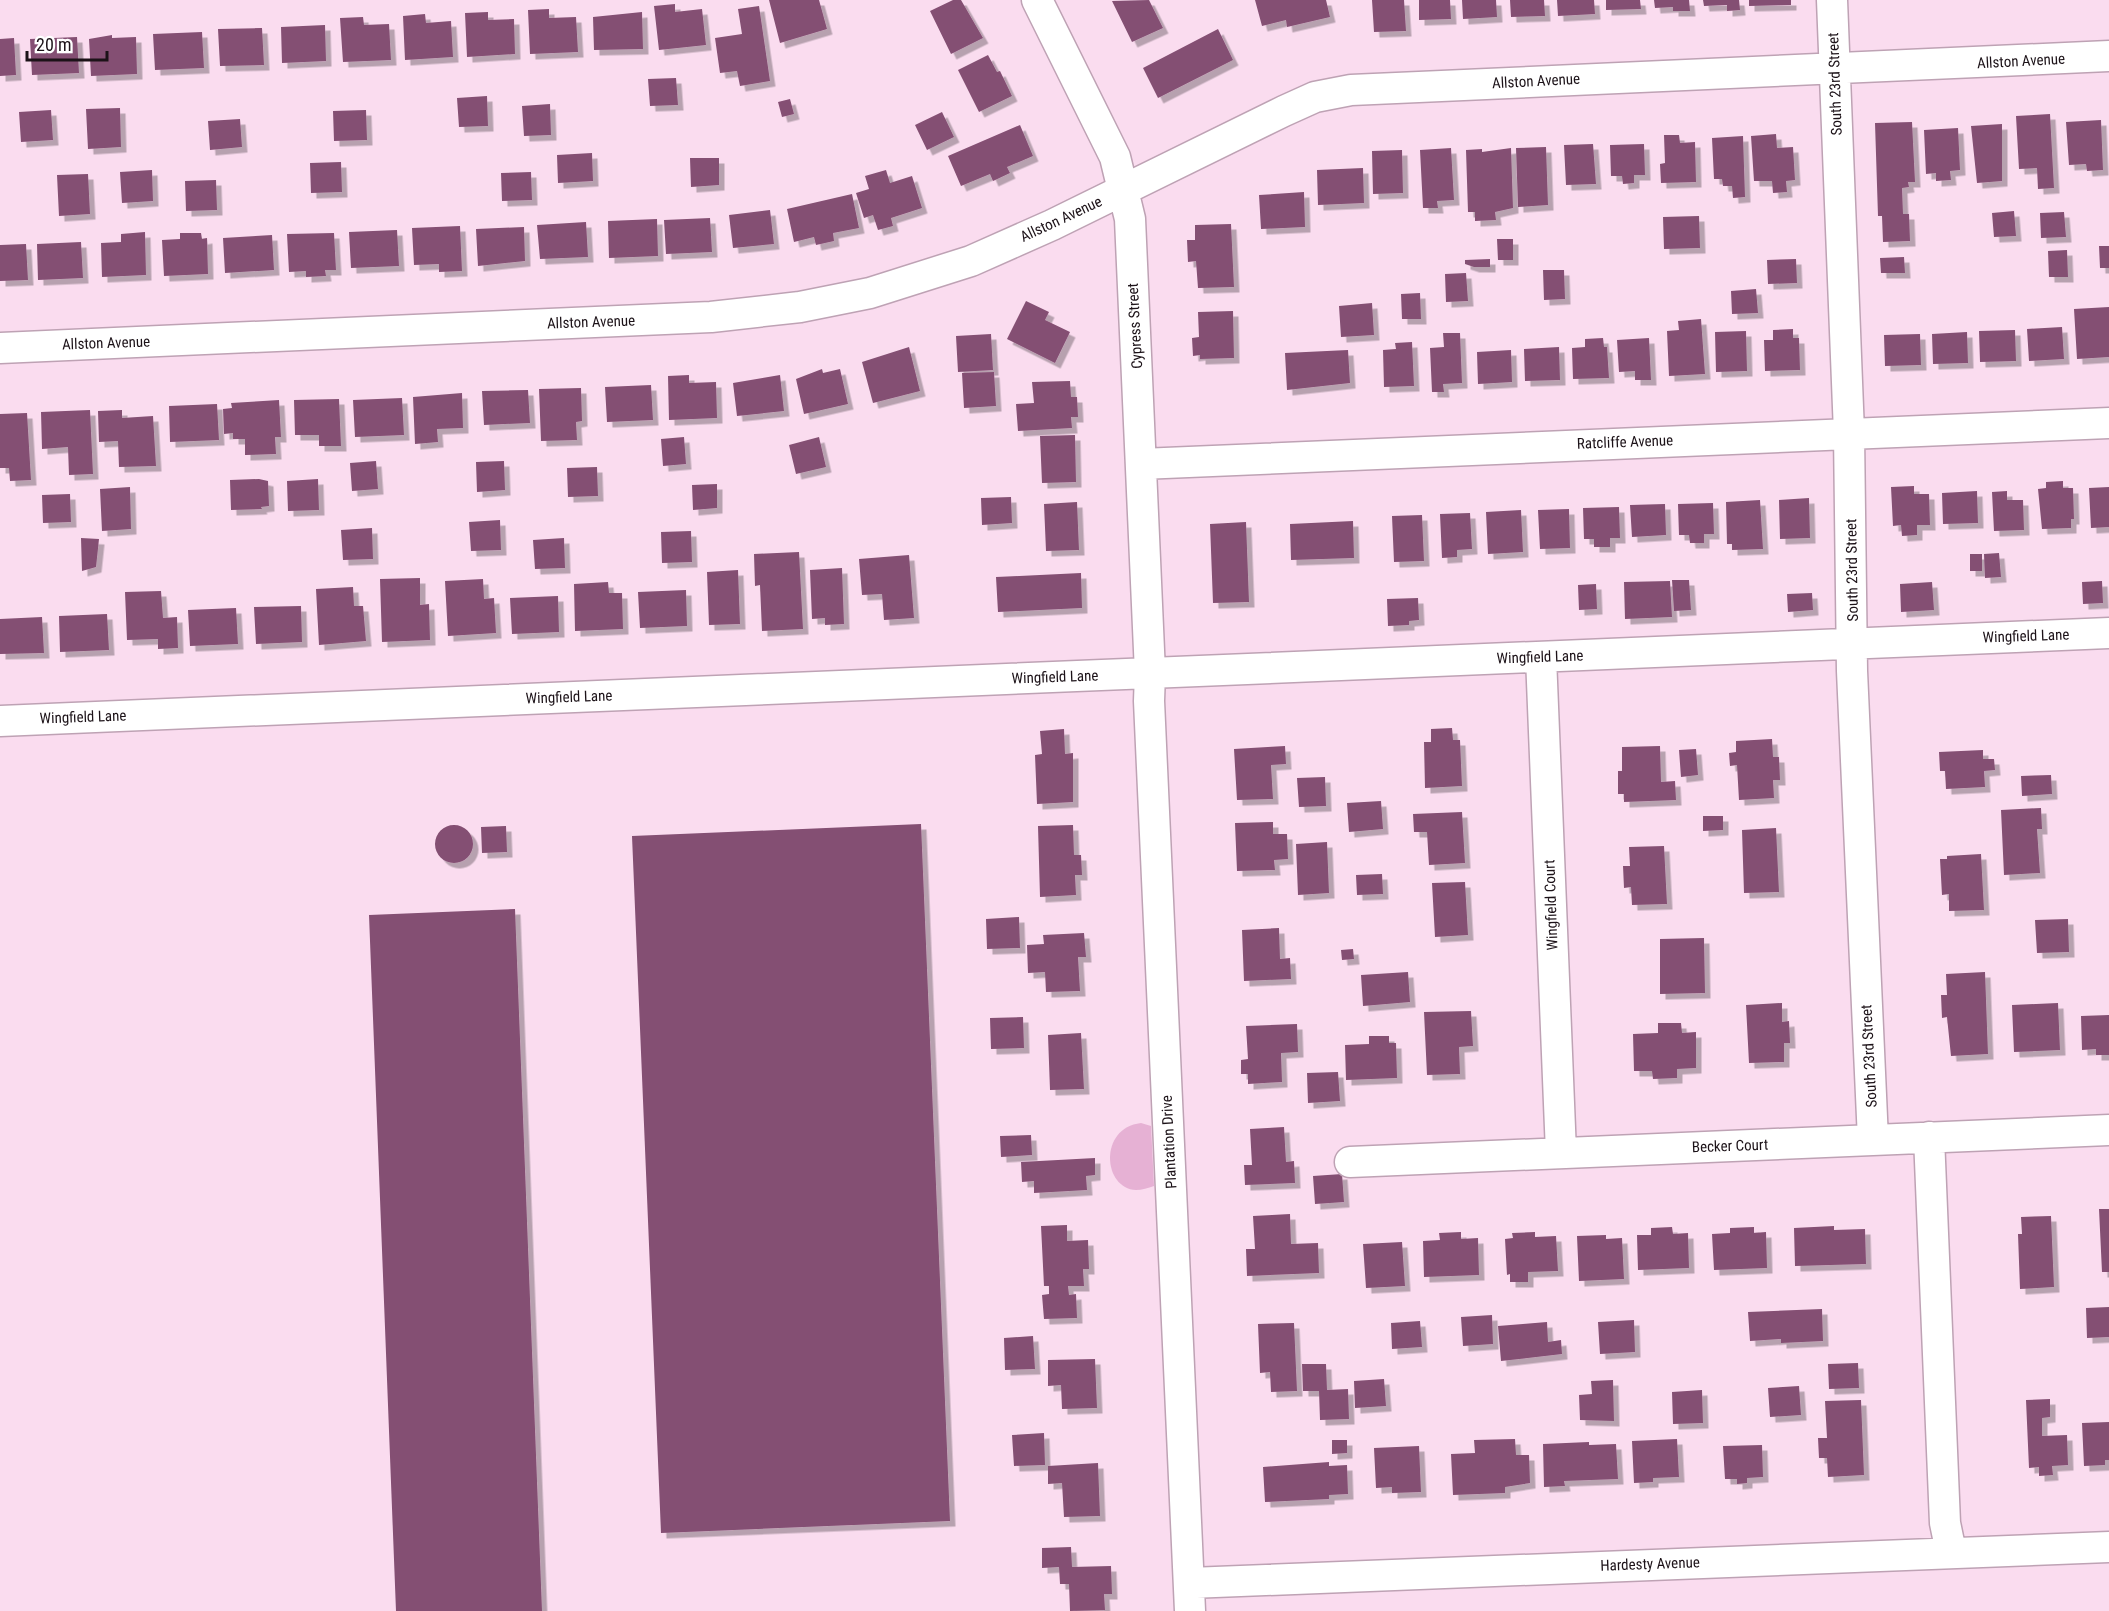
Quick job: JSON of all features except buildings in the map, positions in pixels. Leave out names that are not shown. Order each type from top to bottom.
[{"type":"street","name":"Cypress Street","points":[[1037,0],[1115,157],[1130,219],[1150,673]]},
{"type":"street","name":"South 23rd Street","points":[[1832,0],[1849,433],[1853,644],[1874,1140]]},
{"type":"street","name":"Allston Avenue","points":[[0,348],[711,317],[800,308],[870,293],[971,261],[1315,97],[1351,90],[2109,56]]},
{"type":"street","name":"Ratcliffe Avenue","points":[[1141,464],[2109,423]]},
{"type":"street","name":"Wingfield Lane","points":[[0,721],[2109,633]]},
{"type":"street","name":"Wingfield Court","points":[[1541,657],[1561,1153]]},
{"type":"street","name":"Plantation Drive","points":[[1150,673],[1149,701],[1185,1531],[1190,1597]]},
{"type":"street","name":"Becker Court","points":[[1350,1162],[2109,1130]]},
{"type":"street","points":[[1929,1137],[1946,1523],[1952,1552]]},
{"type":"street","name":"Hardesty Avenue","points":[[1190,1597],[1952,1552],[2109,1546]]},
{"type":"shaded area","points":[[1141,1123],[1151,1126],[1154,1186],[1136,1190],[1125,1187],[1117,1180],[1110,1158],[1117,1135],[1127,1127]]}]
